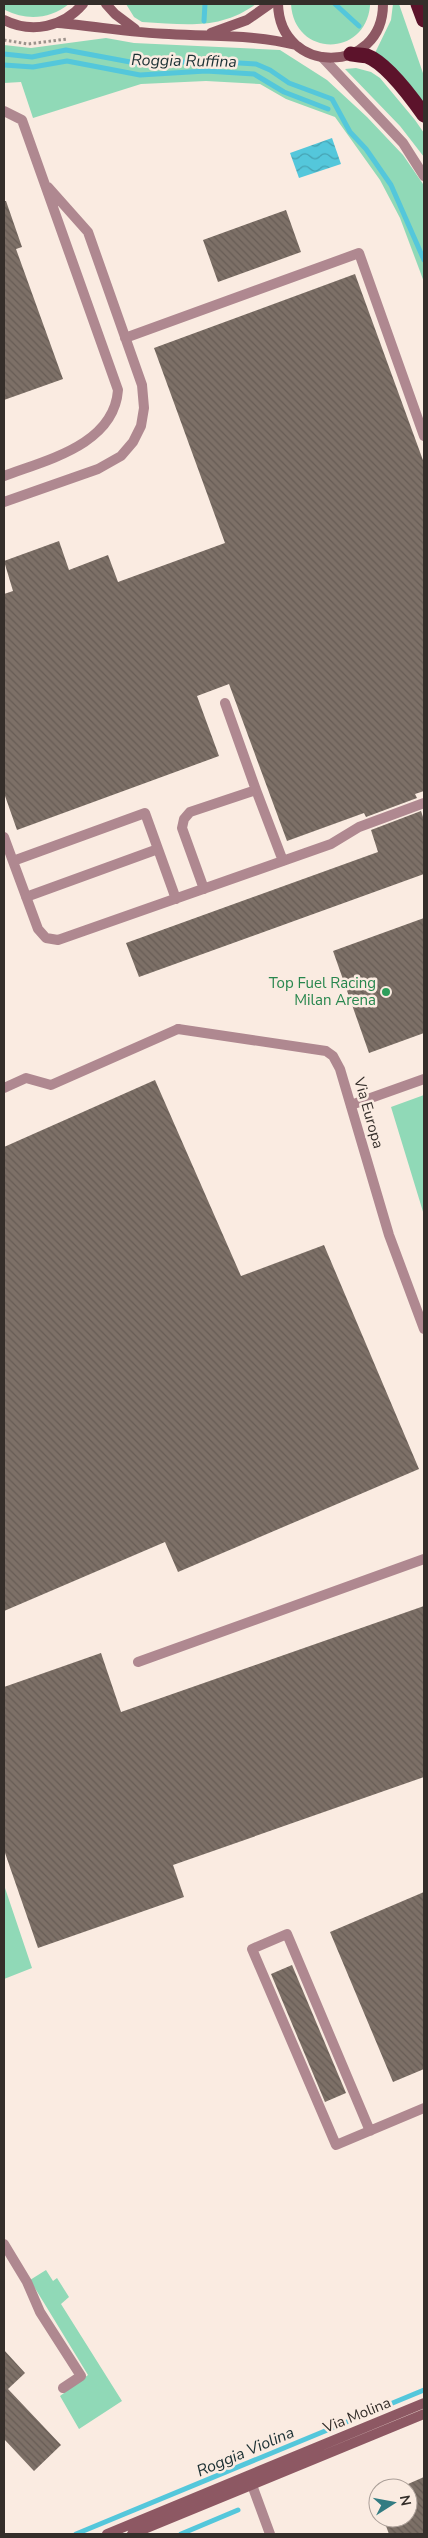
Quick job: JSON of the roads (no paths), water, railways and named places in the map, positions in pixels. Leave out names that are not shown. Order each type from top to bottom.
[{"type":"highway","points":[[418,4],[424,20]]},
{"type":"highway","points":[[351,54],[367,56],[380,65],[424,115]]},
{"type":"main road","points":[[4,20],[15,25],[32,28],[58,22],[73,14],[83,4]]},
{"type":"main road","points":[[106,4],[115,14],[138,31]]},
{"type":"main road","points":[[208,34],[247,20],[270,4]]},
{"type":"main road","points":[[278,4],[282,26],[296,45],[308,53],[334,58],[351,54],[364,46],[377,31],[383,4]]},
{"type":"main road","points":[[58,22],[170,34],[208,34],[262,39],[296,45]]},
{"type":"main road","name":"Via Molina","points":[[107,2534],[424,2403]]},
{"type":"main road","name":"Via Molina","points":[[132,2534],[424,2414]]},
{"type":"street","points":[[322,57],[403,143],[424,176]]},
{"type":"street","points":[[4,111],[22,120],[118,393],[110,418],[92,437],[55,457],[4,476]]},
{"type":"street","points":[[4,502],[114,461],[130,446],[141,426],[144,403],[142,385],[88,232],[44,182]]},
{"type":"street","points":[[125,338],[359,253],[424,436]]},
{"type":"street","points":[[225,703],[283,861]]},
{"type":"street","points":[[204,890],[182,828],[184,818],[190,812],[256,790]]},
{"type":"street","points":[[4,837],[39,931],[46,938],[56,940],[204,890],[331,844],[359,827],[424,803]]},
{"type":"street","points":[[13,861],[145,813],[176,899]]},
{"type":"street","points":[[26,897],[158,849]]},
{"type":"street","name":"Via Europa","points":[[4,1088],[26,1078],[51,1085],[178,1028],[326,1051],[336,1060],[389,1235],[424,1329]]},
{"type":"street","points":[[351,1105],[424,1079]]},
{"type":"street","points":[[138,1662],[424,1559]]},
{"type":"street","points":[[370,2131],[287,1934],[252,1948],[336,2145],[370,2131],[424,2108]]},
{"type":"street","points":[[4,2244],[27,2282],[40,2312],[81,2376],[63,2388]]},
{"type":"street","points":[[252,2485],[270,2534]]},
{"type":"water","points":[[332,138],[341,164],[299,178],[290,153]]},
{"type":"waterway","points":[[204,21],[205,4]]},
{"type":"waterway","points":[[335,4],[359,26]]},
{"type":"waterway","points":[[4,54],[32,57],[66,50],[141,64],[206,61],[256,64],[270,70],[289,83],[332,99],[350,132],[366,149],[391,185],[424,260]]},
{"type":"waterway","name":"Roggia Ruffina","points":[[4,65],[33,67],[67,61],[140,75],[206,71],[254,74],[284,92],[328,109]]},
{"type":"waterway","name":"Roggia Violina","points":[[76,2534],[424,2390]]},
{"type":"waterway","points":[[181,2534],[238,2510]]},
{"type":"place","name":"Top Fuel Racing Milan Arena","points":[[386,992]]}]
